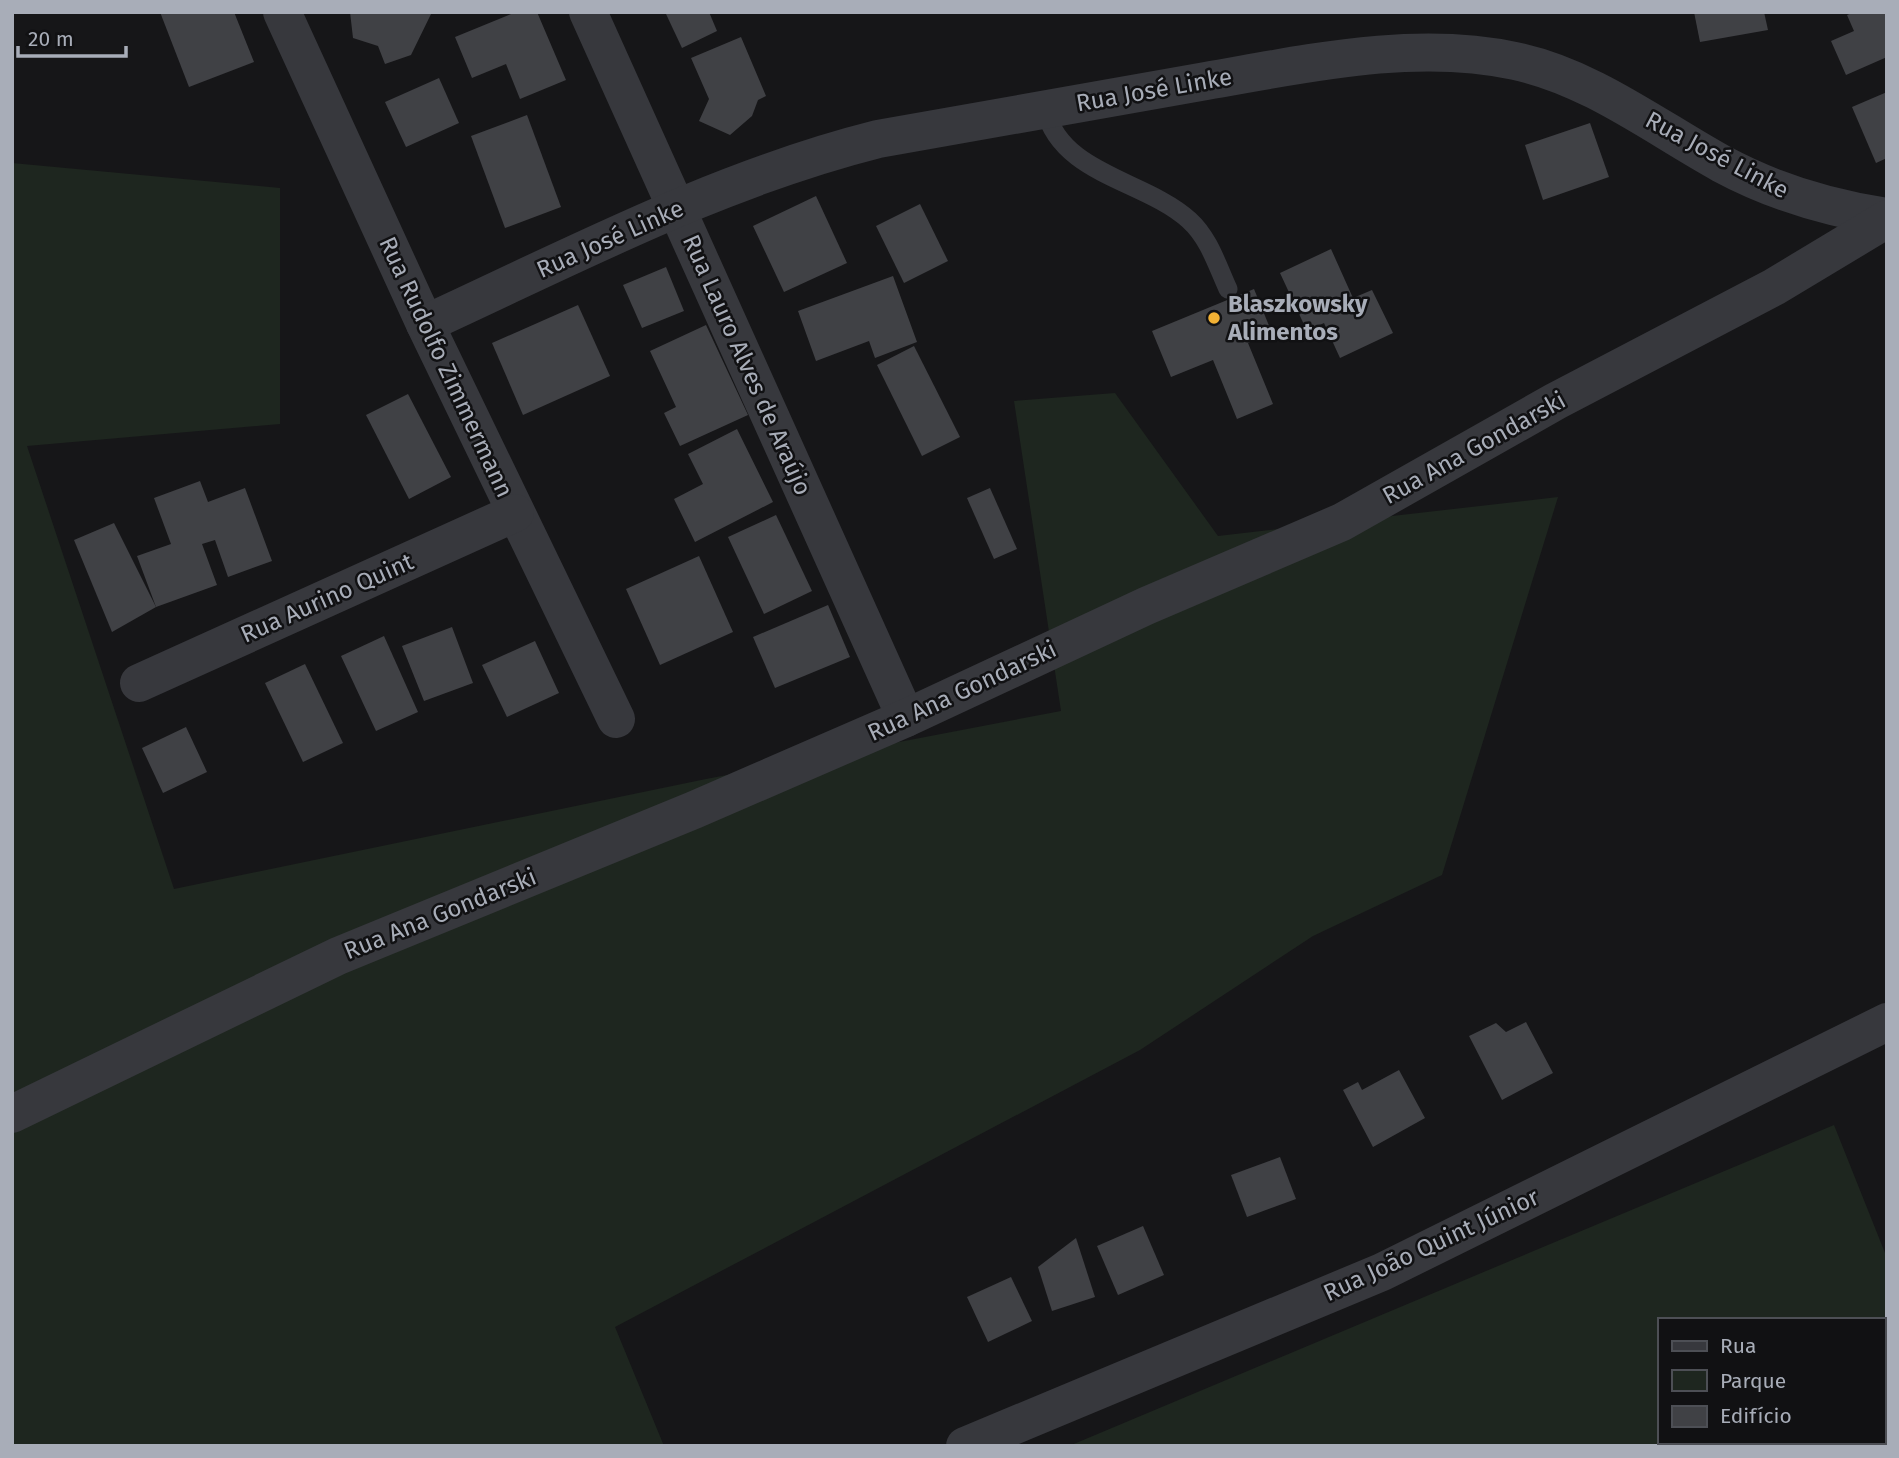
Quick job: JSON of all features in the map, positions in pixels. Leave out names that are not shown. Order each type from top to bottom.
[{"type":"street","name":"Rua Rudolfo Zimmermann","points":[[282,12],[425,324],[616,719]]},
{"type":"street","name":"Rua Lauro Alves de Araújo","points":[[588,12],[906,718]]},
{"type":"street","name":"Rua José Linke","points":[[425,324],[676,209],[823,153],[878,139],[1045,109],[1350,59],[1412,54],[1485,56],[1547,70],[1579,83],[1759,182],[1838,209],[1887,218]]},
{"type":"street","name":"Rua Ana Gondarski","points":[[12,1114],[338,956],[906,718],[1146,606],[1342,522],[1569,395],[1774,286],[1887,218]]},
{"type":"street","name":"Rua Aurino Quint","points":[[139,683],[515,513]]},
{"type":"street","name":"Rua João Quint Júnior","points":[[965,1446],[1382,1272],[1887,1022]]},
{"type":"lane","points":[[1045,109],[1049,124],[1074,155],[1188,218],[1203,234],[1228,289]]},
{"type":"green space","points":[[12,163],[280,188],[280,424],[27,446],[174,889],[706,779],[1061,711],[1014,401],[1115,393],[1218,536],[1558,497],[1442,875],[1313,936],[1140,1050],[615,1327],[664,1446],[12,1446]]},
{"type":"green space","points":[[1834,1125],[1887,1258],[1887,1446],[1069,1446]]},
{"type":"building","points":[[160,12],[234,12],[254,62],[189,87]]},
{"type":"building","points":[[350,12],[432,12],[411,55],[385,64],[378,46],[353,38]]},
{"type":"building","points":[[516,12],[537,12],[566,80],[520,99],[506,64],[472,78],[455,37]]},
{"type":"building","points":[[709,12],[717,31],[682,48],[666,14]]},
{"type":"building","points":[[1694,12],[1764,12],[1768,30],[1700,42]]},
{"type":"building","points":[[1854,12],[1887,12],[1887,57],[1846,75],[1831,41],[1854,31],[1847,15]]},
{"type":"building","points":[[741,37],[766,96],[758,100],[752,116],[730,135],[699,121],[709,99],[691,58]]},
{"type":"building","points":[[439,78],[459,123],[406,147],[385,102]]},
{"type":"building","points":[[1887,92],[1887,158],[1876,163],[1852,107]]},
{"type":"building","points":[[527,115],[561,207],[505,228],[471,136]]},
{"type":"building","points":[[1590,123],[1609,177],[1543,200],[1525,145]]},
{"type":"building","points":[[816,196],[847,263],[784,292],[753,226]]},
{"type":"building","points":[[920,204],[948,261],[904,283],[876,226]]},
{"type":"building","points":[[1331,249],[1353,298],[1372,290],[1393,333],[1340,358],[1324,323],[1307,331],[1280,273]]},
{"type":"building","points":[[666,267],[684,311],[642,328],[623,285]]},
{"type":"building","points":[[893,276],[917,342],[875,358],[869,341],[816,361],[798,311]]},
{"type":"building","points":[[1254,289],[1272,333],[1248,343],[1273,404],[1237,419],[1213,360],[1171,377],[1152,331]]},
{"type":"building","points":[[578,305],[610,376],[523,415],[492,343]]},
{"type":"building","points":[[706,325],[748,415],[680,446],[664,413],[676,407],[650,351]]},
{"type":"building","points":[[914,346],[960,437],[922,456],[877,365]]},
{"type":"building","points":[[408,394],[451,477],[409,499],[366,415]]},
{"type":"building","points":[[737,429],[773,502],[695,542],[674,499],[703,484],[688,454]]},
{"type":"building","points":[[200,481],[208,502],[245,488],[272,561],[228,577],[215,540],[202,544],[217,585],[156,607],[137,556],[171,544],[154,498]]},
{"type":"building","points":[[990,488],[1017,549],[994,559],[967,498]]},
{"type":"building","points":[[776,515],[812,591],[764,614],[728,537]]},
{"type":"building","points":[[114,523],[156,607],[112,632],[74,540]]},
{"type":"building","points":[[699,556],[733,632],[660,665],[626,589]]},
{"type":"building","points":[[828,605],[850,657],[775,688],[753,637]]},
{"type":"building","points":[[452,627],[473,683],[424,701],[402,646]]},
{"type":"building","points":[[384,636],[418,712],[376,731],[341,656]]},
{"type":"building","points":[[535,641],[559,693],[507,717],[482,665]]},
{"type":"building","points":[[305,664],[343,743],[303,762],[265,683]]},
{"type":"building","points":[[186,727],[207,772],[163,793],[142,748]]},
{"type":"building","points":[[1526,1022],[1553,1073],[1502,1100],[1469,1036],[1496,1023],[1506,1032]]},
{"type":"building","points":[[1399,1070],[1425,1118],[1373,1147],[1343,1090],[1358,1082],[1362,1090]]},
{"type":"building","points":[[1280,1157],[1296,1199],[1247,1217],[1231,1175]]},
{"type":"building","points":[[1143,1226],[1164,1275],[1118,1295],[1097,1246]]},
{"type":"building","points":[[1076,1238],[1095,1297],[1052,1311],[1038,1267]]},
{"type":"building","points":[[1011,1277],[1032,1321],[988,1342],[967,1297]]},
{"type":"place","name":"Blaszkowsky Alimentos","points":[[1214,318]]}]
